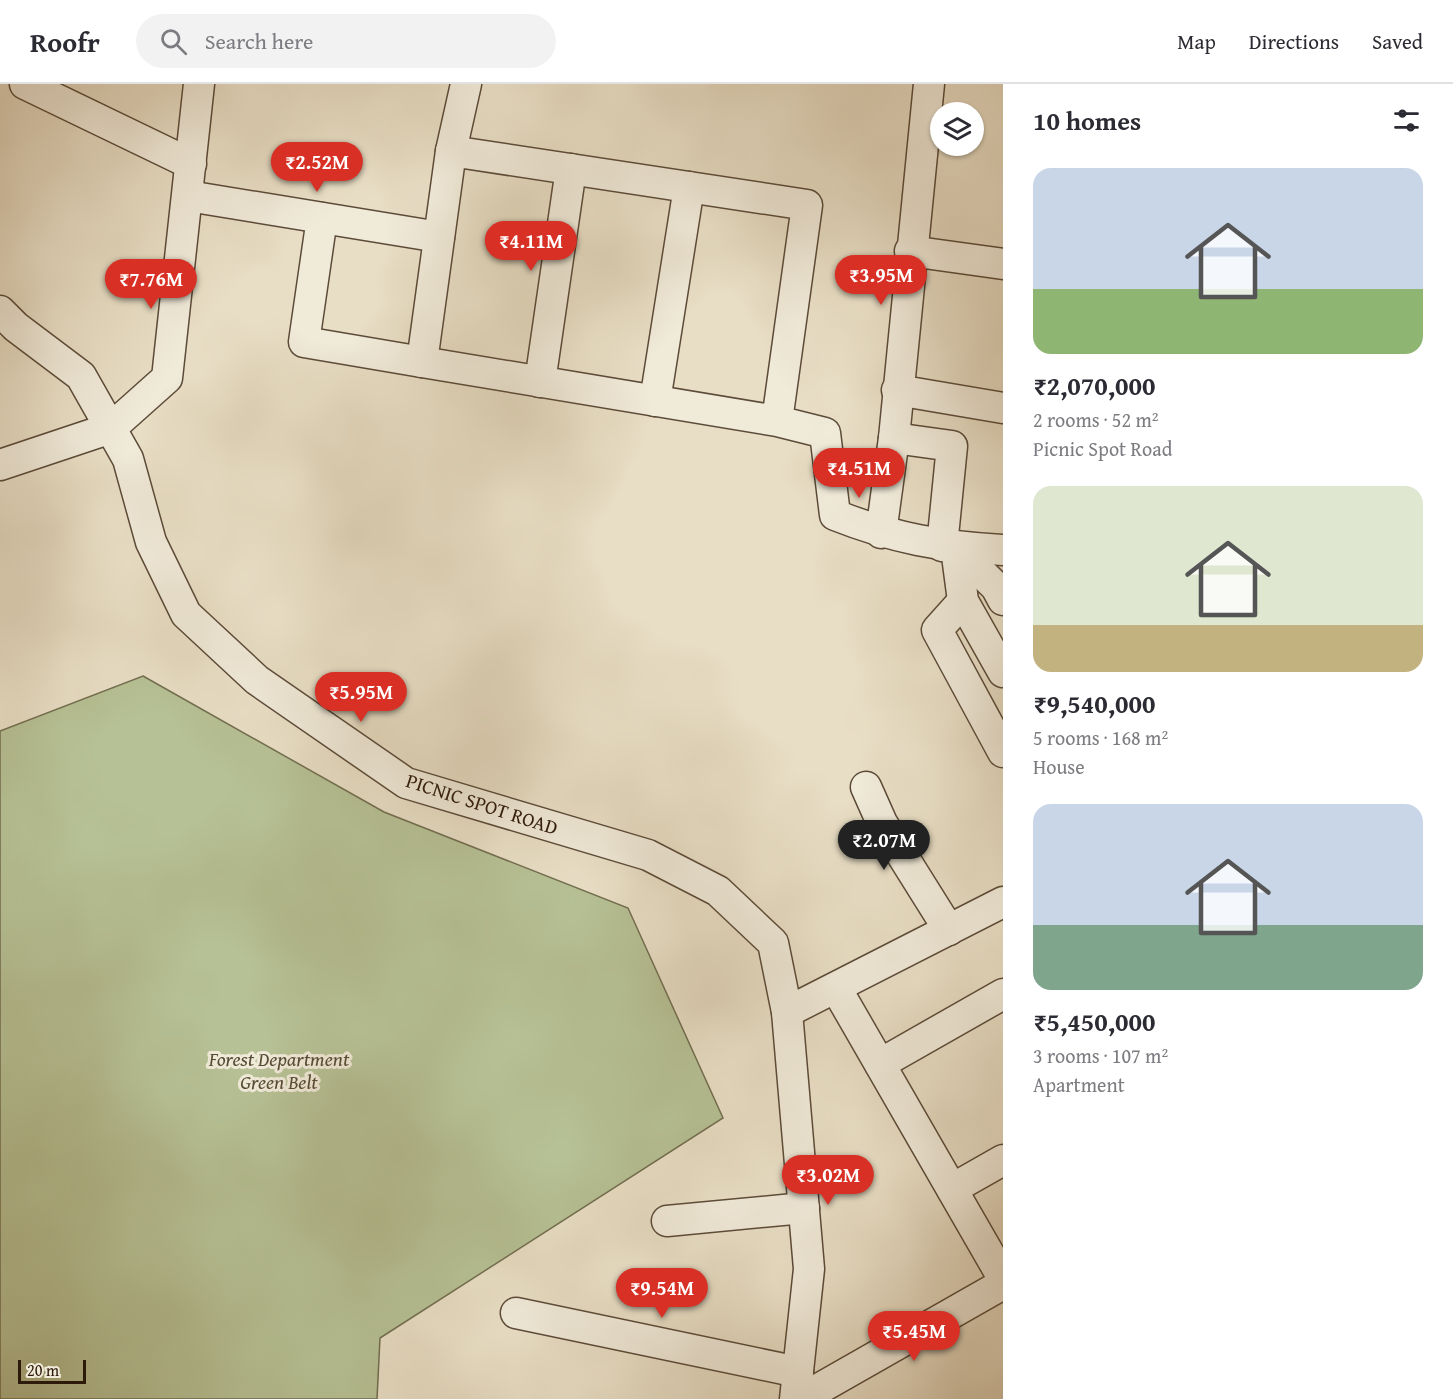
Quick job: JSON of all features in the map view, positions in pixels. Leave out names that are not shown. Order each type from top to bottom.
[{"type":"street","points":[[25,84],[191,164]]},
{"type":"street","points":[[0,465],[111,428],[167,378],[199,84]]},
{"type":"street","points":[[422,362],[451,151],[466,84]]},
{"type":"street","points":[[881,533],[894,438],[910,251],[929,84]]},
{"type":"street","points":[[451,151],[807,205],[777,421]]},
{"type":"street","points":[[540,382],[571,169]]},
{"type":"street","points":[[655,401],[689,187]]},
{"type":"street","points":[[188,196],[439,237]]},
{"type":"street","points":[[322,218],[304,342],[777,421],[825,433],[836,515],[881,533],[949,547],[1003,550]]},
{"type":"street","points":[[910,251],[1003,264]]},
{"type":"street","name":"PICNIC SPOT ROAD","points":[[0,311],[16,327],[81,376],[128,459],[152,542],[186,614],[257,680],[406,783],[648,855],[718,891],[773,943],[787,1012],[809,1269],[798,1390]]},
{"type":"street","points":[[897,390],[1003,408]]},
{"type":"street","points":[[894,438],[952,446],[949,547],[963,602],[1003,672]]},
{"type":"street","points":[[949,547],[996,588],[1003,600]]},
{"type":"street","points":[[963,602],[937,630],[1003,752]]},
{"type":"street","points":[[866,787],[882,823],[949,930]]},
{"type":"street","points":[[787,1012],[1003,902]]},
{"type":"street","points":[[836,988],[1003,1278]]},
{"type":"street","points":[[880,1064],[1003,994]]},
{"type":"street","points":[[952,1189],[1003,1160]]},
{"type":"street","points":[[667,1221],[804,1208]]},
{"type":"street","points":[[516,1312],[798,1390],[1003,1284]]},
{"type":"green space","name":"Forest Department Green Belt","points":[[143,676],[384,812],[628,908],[723,1118],[380,1338],[377,1399],[0,1399],[0,731]]}]
